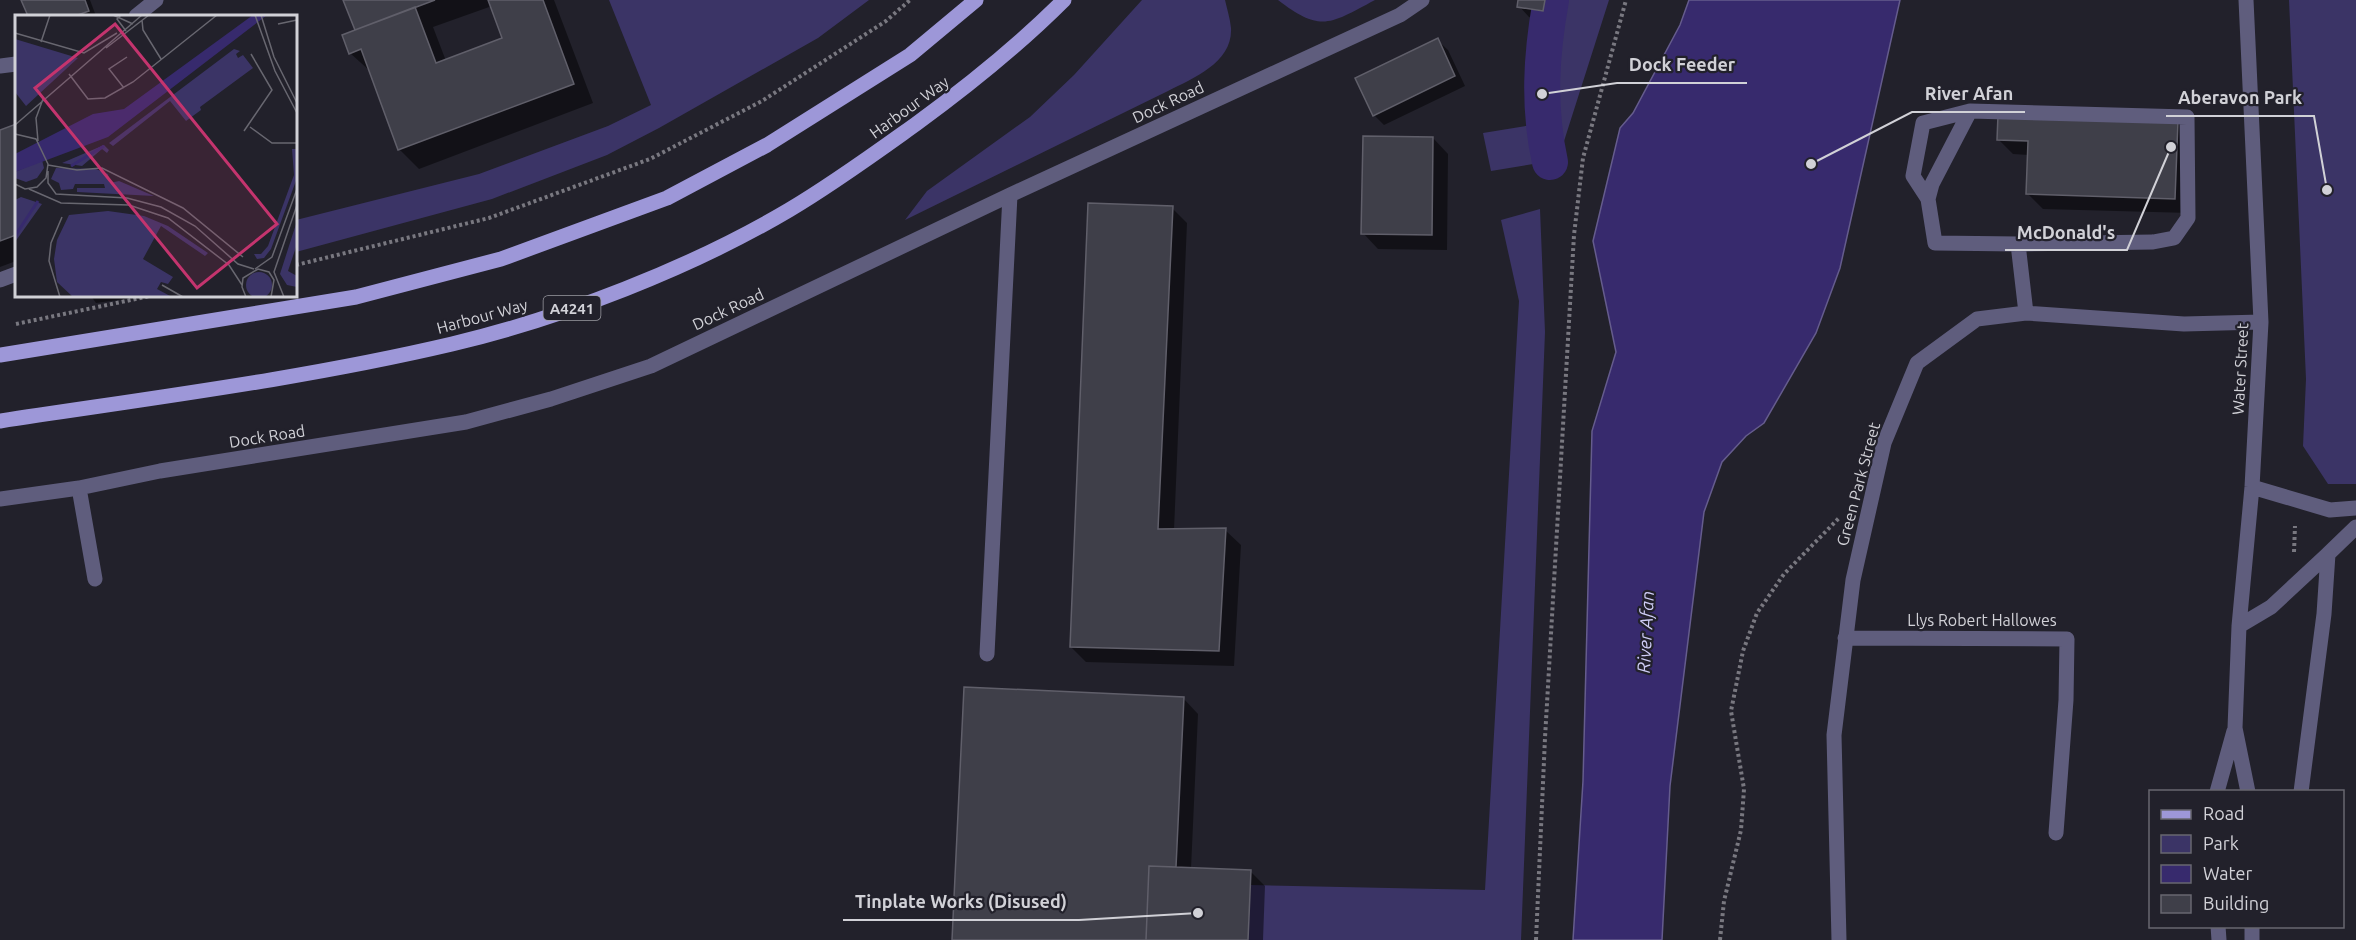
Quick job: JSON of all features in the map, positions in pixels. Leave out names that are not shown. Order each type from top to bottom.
[{"type":"main road","points":[[0,355],[356,297],[501,259],[667,198],[767,146],[910,55],[976,0]]},
{"type":"main road","name":"Harbour Way","points":[[0,421],[316,373],[454,344],[543,318],[648,279],[707,253],[787,211],[861,164],[968,86],[1043,22],[1064,0]]},
{"type":"street","points":[[137,15],[156,0]]},
{"type":"street","name":"Dock Road","points":[[0,499],[79,488],[160,471],[466,422],[551,399],[651,366],[1010,195],[1400,15],[1422,0]]},
{"type":"street","name":"Water Street","points":[[2218,790],[2235,728],[2239,626],[2252,487],[2261,322],[2244,3]]},
{"type":"street","points":[[0,66],[15,64]]},
{"type":"street","points":[[1928,199],[1913,176],[1923,123],[1970,111],[2187,117],[2188,218],[2174,238],[2153,242],[1935,243],[1928,199],[1932,184],[1970,111]]},
{"type":"street","points":[[987,654],[1010,195]]},
{"type":"street","points":[[2018,244],[2026,313]]},
{"type":"street","points":[[0,280],[15,273]]},
{"type":"street","name":"Green Park Street","points":[[1839,940],[1834,735],[1845,638],[1853,580],[1884,443],[1917,363],[1977,319],[2026,313],[2184,324],[2261,322]]},
{"type":"street","points":[[2252,487],[2330,510],[2356,508]]},
{"type":"street","points":[[79,488],[95,579]]},
{"type":"street","points":[[2239,626],[2271,607],[2356,527]]},
{"type":"street","points":[[2301,790],[2324,614],[2328,555]]},
{"type":"street","name":"Llys Robert Hallowes","points":[[1845,638],[2067,639],[2066,700],[2056,833]]},
{"type":"street","name":"Water Street","points":[[2235,728],[2248,790]]},
{"type":"path","points":[[297,265],[489,218],[650,159],[762,101],[886,21],[910,0]]},
{"type":"path","points":[[1536,940],[1545,738],[1574,235],[1583,158],[1626,0]]},
{"type":"path","points":[[8,325],[145,297]]},
{"type":"path","points":[[2294,587],[2295,501]]},
{"type":"path","points":[[1720,940],[1724,901],[1741,830],[1744,789],[1731,711],[1743,651],[1757,613],[1784,574],[1841,515]]},
{"type":"green space","points":[[609,0],[869,0],[818,38],[607,155],[492,199],[297,252],[297,220],[479,174],[608,126],[651,105]]},
{"type":"green space","points":[[1142,0],[1225,0],[1231,28],[1226,50],[1210,67],[1189,80],[905,220],[927,191],[1030,117],[1074,75]]},
{"type":"green space","points":[[1278,0],[1375,0],[1336,19],[1316,21],[1305,17]]},
{"type":"green space","points":[[1545,0],[1609,0],[1558,160],[1491,171],[1483,133],[1538,124],[1536,67]]},
{"type":"green space","points":[[2289,0],[2356,0],[2356,484],[2328,484],[2303,446],[2306,379]]},
{"type":"green space","points":[[1540,209],[1545,332],[1521,940],[1248,940],[1250,885],[1485,890],[1519,301],[1501,220]]},
{"type":"water","points":[[1689,0],[1900,0],[1840,268],[1816,333],[1764,423],[1746,436],[1722,462],[1704,512],[1670,786],[1662,940],[1573,940],[1583,781],[1592,431],[1616,352],[1593,241],[1620,128],[1633,113],[1680,25]]},
{"type":"building","points":[[21,0],[85,0],[89,11],[78,15],[28,15]]},
{"type":"building","points":[[343,0],[435,0],[355,30]]},
{"type":"building","points":[[488,0],[543,0],[574,84],[398,150],[361,49],[349,54],[342,35],[415,7],[436,63],[502,38]]},
{"type":"building","points":[[1518,0],[1545,0],[1543,11],[1517,7]]},
{"type":"building","points":[[1438,38],[1455,76],[1373,116],[1355,78]]},
{"type":"building","points":[[1998,115],[2178,121],[2175,199],[2026,194],[2028,141],[1997,140]]},
{"type":"building","points":[[15,124],[15,235],[0,241],[0,130]]},
{"type":"building","points":[[1363,136],[1433,137],[1432,235],[1361,234]]},
{"type":"building","points":[[1088,203],[1173,206],[1158,529],[1226,528],[1219,651],[1070,647]]},
{"type":"building","points":[[964,687],[1184,697],[1176,867],[1149,866],[1146,940],[952,940]]},
{"type":"building","points":[[1149,866],[1251,870],[1248,940],[1146,940]]},
{"type":"waterway","points":[[1550,162],[1546,142],[1542,81],[1551,0]]},
{"type":"place","name":"Dock Feeder","points":[[1542,94]]},
{"type":"place","name":"McDonald's","points":[[2171,147]]},
{"type":"place","name":"River Afan","points":[[1811,164]]},
{"type":"place","name":"Aberavon Park","points":[[2327,190]]},
{"type":"place","name":"Tinplate Works (Disused)","points":[[1198,913]]}]
